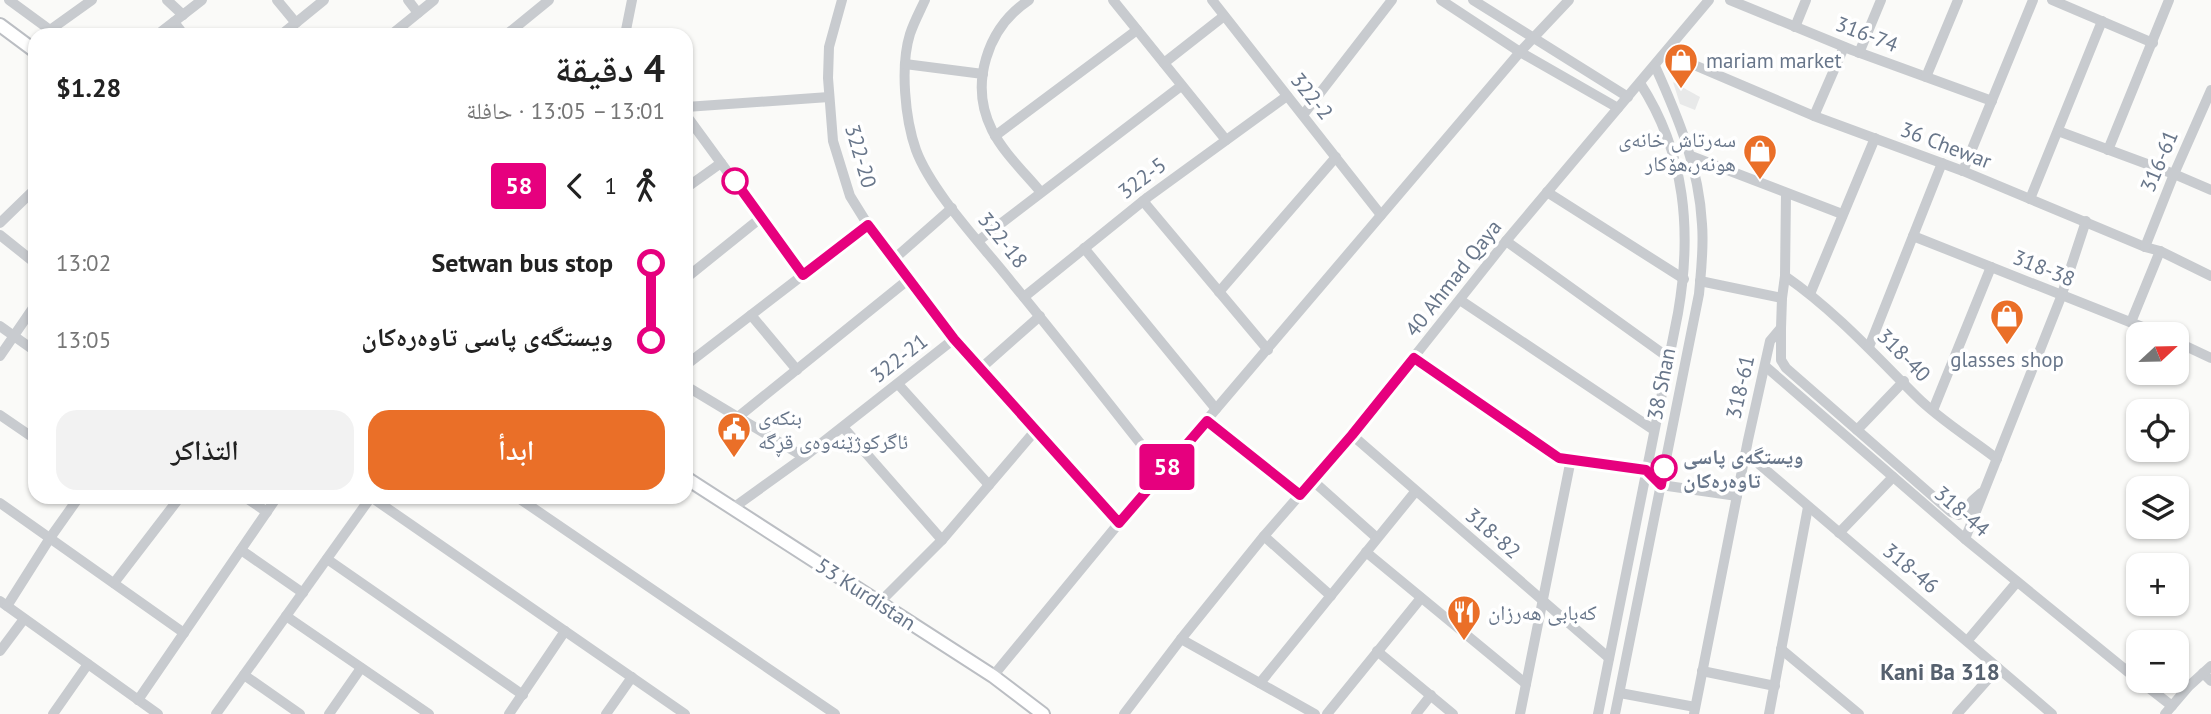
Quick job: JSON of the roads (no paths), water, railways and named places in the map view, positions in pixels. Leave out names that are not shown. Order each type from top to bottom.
[{"type":"main road","points":[[0,25],[28,43]]},
{"type":"main road","name":"53 Kurdistan","points":[[693,482],[993,676],[1043,714]]},
{"type":"street","points":[[9,0],[41,28]]},
{"type":"street","points":[[54,28],[92,0]]},
{"type":"street","points":[[167,0],[183,15]]},
{"type":"street","points":[[166,28],[202,0]]},
{"type":"street","points":[[277,0],[296,23]]},
{"type":"street","points":[[290,28],[324,0]]},
{"type":"street","points":[[408,0],[418,13]]},
{"type":"street","points":[[400,28],[434,0]]},
{"type":"street","points":[[515,28],[549,0]]},
{"type":"street","points":[[626,28],[632,0]]},
{"type":"street","name":"322-20","points":[[842,0],[828,47],[829,97],[833,141],[850,196],[868,225],[954,339],[1119,523]]},
{"type":"street","name":"322-18","points":[[925,0],[910,35],[905,64],[908,114],[916,151],[952,208],[1163,472]]},
{"type":"street","points":[[1029,0],[1019,6],[1002,24],[991,45],[983,74],[982,103],[995,135],[1039,193]]},
{"type":"street","points":[[1113,0],[1226,140]]},
{"type":"street","name":"322-2","points":[[1212,0],[1381,215]]},
{"type":"street","points":[[1303,115],[1392,0]]},
{"type":"street","points":[[1441,0],[1520,52],[1618,108]]},
{"type":"street","points":[[1473,0],[1628,97]]},
{"type":"street","points":[[993,676],[1119,523],[1381,215],[1520,52],[1569,0]]},
{"type":"street","name":"40 Ahmad Qaya","points":[[1124,714],[1264,536],[1352,435],[1506,241],[1709,0]]},
{"type":"street","name":"316-74","points":[[1730,0],[1859,53],[1992,101]]},
{"type":"street","points":[[1795,27],[1806,0]]},
{"type":"street","points":[[1859,53],[1881,0]]},
{"type":"street","points":[[1926,77],[1958,0]]},
{"type":"street","points":[[1963,172],[2033,0]]},
{"type":"street","points":[[2052,0],[2153,43]]},
{"type":"street","points":[[2108,150],[2169,0]]},
{"type":"street","points":[[1164,63],[1224,16]]},
{"type":"street","points":[[2030,199],[2102,21]]},
{"type":"street","points":[[174,22],[179,28]]},
{"type":"street","points":[[995,135],[1137,30]]},
{"type":"street","points":[[1814,116],[1844,47]]},
{"type":"street","name":"36 Chewar","points":[[1666,53],[1814,116],[1942,163],[2160,251],[2211,276]]},
{"type":"street","points":[[905,64],[983,74]]},
{"type":"street","name":"38 Shan","points":[[1615,714],[1700,281],[1702,224],[1691,156],[1655,66]]},
{"type":"street","name":"38 Shan","points":[[1598,714],[1684,279],[1685,225],[1679,180],[1669,141],[1653,103],[1640,83]]},
{"type":"street","points":[[978,241],[1181,86]]},
{"type":"street","name":"316-61","points":[[2145,247],[2211,90]]},
{"type":"street","name":"322-5","points":[[1024,297],[1143,201],[1287,96]]},
{"type":"street","points":[[693,107],[829,97]]},
{"type":"street","points":[[693,125],[803,275]]},
{"type":"street","points":[[2058,131],[2211,190]]},
{"type":"street","points":[[1810,293],[1875,138]]},
{"type":"street","points":[[1691,156],[1842,214]]},
{"type":"street","points":[[1219,292],[1336,157]]},
{"type":"street","points":[[693,183],[721,163]]},
{"type":"street","points":[[1869,346],[1942,163]]},
{"type":"street","points":[[1547,192],[1684,279]]},
{"type":"street","name":"318-61","points":[[1695,711],[1745,453],[1770,341],[1781,328],[1786,193]]},
{"type":"street","points":[[0,223],[28,196]]},
{"type":"street","points":[[1143,201],[1268,350]]},
{"type":"street","points":[[894,259],[952,208]]},
{"type":"street","points":[[693,272],[762,217]]},
{"type":"street","points":[[1965,539],[2061,297],[2086,222]]},
{"type":"street","points":[[693,360],[868,225]]},
{"type":"street","points":[[0,235],[28,257]]},
{"type":"street","name":"318-38","points":[[1913,236],[2061,297],[2131,322]]},
{"type":"street","points":[[1506,241],[1669,358]]},
{"type":"street","points":[[1084,248],[1216,410]]},
{"type":"street","points":[[2131,322],[2160,251]]},
{"type":"street","points":[[1933,410],[1991,267]]},
{"type":"street","name":"318-40","points":[[1785,276],[1810,293],[1869,346],[1933,410],[1997,458]]},
{"type":"street","points":[[738,417],[909,279]]},
{"type":"street","points":[[1700,281],[1782,298]]},
{"type":"street","points":[[1460,300],[1654,430]]},
{"type":"street","points":[[751,314],[797,370]]},
{"type":"street","points":[[0,356],[28,315]]},
{"type":"street","points":[[980,369],[1040,316]]},
{"type":"street","points":[[0,326],[28,346]]},
{"type":"street","points":[[1781,328],[1781,360],[1786,368],[1951,512],[1959,515],[1966,512],[1972,501],[1984,491]]},
{"type":"street","name":"322-21","points":[[733,508],[804,457],[954,339]]},
{"type":"street","points":[[2189,348],[2211,358]]},
{"type":"street","points":[[1414,358],[1559,458],[1646,470],[1661,485],[1737,496]]},
{"type":"street","name":"318-44","points":[[1765,366],[1965,539],[2126,670]]},
{"type":"street","points":[[1857,430],[1904,381]]},
{"type":"street","points":[[898,384],[989,485]]},
{"type":"street","points":[[693,390],[804,457]]},
{"type":"street","points":[[0,415],[28,434]]},
{"type":"street","points":[[1207,421],[1300,495]]},
{"type":"street","points":[[843,427],[942,540]]},
{"type":"street","points":[[880,602],[942,540],[1035,431]]},
{"type":"street","name":"318-82","points":[[1352,435],[1609,658]]},
{"type":"street","name":"318-46","points":[[1745,453],[2052,714]]},
{"type":"street","points":[[1520,714],[1571,459]]},
{"type":"street","points":[[1839,533],[1894,477]]},
{"type":"street","points":[[1312,480],[1377,538]]},
{"type":"street","points":[[1259,683],[1415,492]]},
{"type":"street","points":[[0,503],[184,633]]},
{"type":"street","points":[[74,504],[3,604],[159,714]]},
{"type":"street","points":[[114,583],[175,504]]},
{"type":"street","points":[[255,504],[267,512]]},
{"type":"street","points":[[138,700],[272,504]]},
{"type":"street","points":[[216,714],[366,504]]},
{"type":"street","points":[[381,504],[685,714]]},
{"type":"street","points":[[527,504],[835,714]]},
{"type":"street","points":[[1769,714],[1808,507]]},
{"type":"street","points":[[1264,536],[1331,596]]},
{"type":"street","points":[[241,550],[303,593]]},
{"type":"street","points":[[1366,552],[1526,684]]},
{"type":"street","points":[[327,559],[523,695]]},
{"type":"street","points":[[1968,640],[2017,582]]},
{"type":"street","points":[[1327,714],[1421,598]]},
{"type":"street","points":[[286,616],[429,714]]},
{"type":"street","points":[[0,651],[24,619]]},
{"type":"street","points":[[509,714],[565,631]]},
{"type":"street","points":[[1181,639],[1315,714]]},
{"type":"street","points":[[1782,649],[1859,714]]},
{"type":"street","points":[[1377,651],[1454,714]]},
{"type":"street","points":[[53,714],[88,664]]},
{"type":"street","points":[[329,714],[361,667]]},
{"type":"street","points":[[1957,714],[1997,667]]},
{"type":"street","points":[[1702,671],[1775,686]]},
{"type":"street","points":[[2168,710],[2208,673]]},
{"type":"street","points":[[244,675],[300,714]]},
{"type":"street","points":[[606,714],[632,677]]},
{"type":"street","points":[[1620,693],[1695,711]]},
{"type":"street","name":"318-44","points":[[2152,693],[2168,710]]},
{"type":"street","points":[[1416,714],[1431,695]]},
{"type":"place","name":"mariam market","points":[[1681,90]]},
{"type":"place","name":"سەرتاش خانەی ھونەر،ھۆکار","points":[[1760,181]]},
{"type":"place","name":"glasses shop","points":[[2007,346]]},
{"type":"place","name":"بنکەی ئاگرکوژێنەوەی قڕگە","points":[[734,459]]},
{"type":"place","name":"ویستگەی پاسی تاوەرەکان","points":[[1664,468]]},
{"type":"place","name":"کەبابی هەرزان","points":[[1464,642]]},
{"type":"district","name":"Kani Ba 318","points":[[1940,671]]}]
